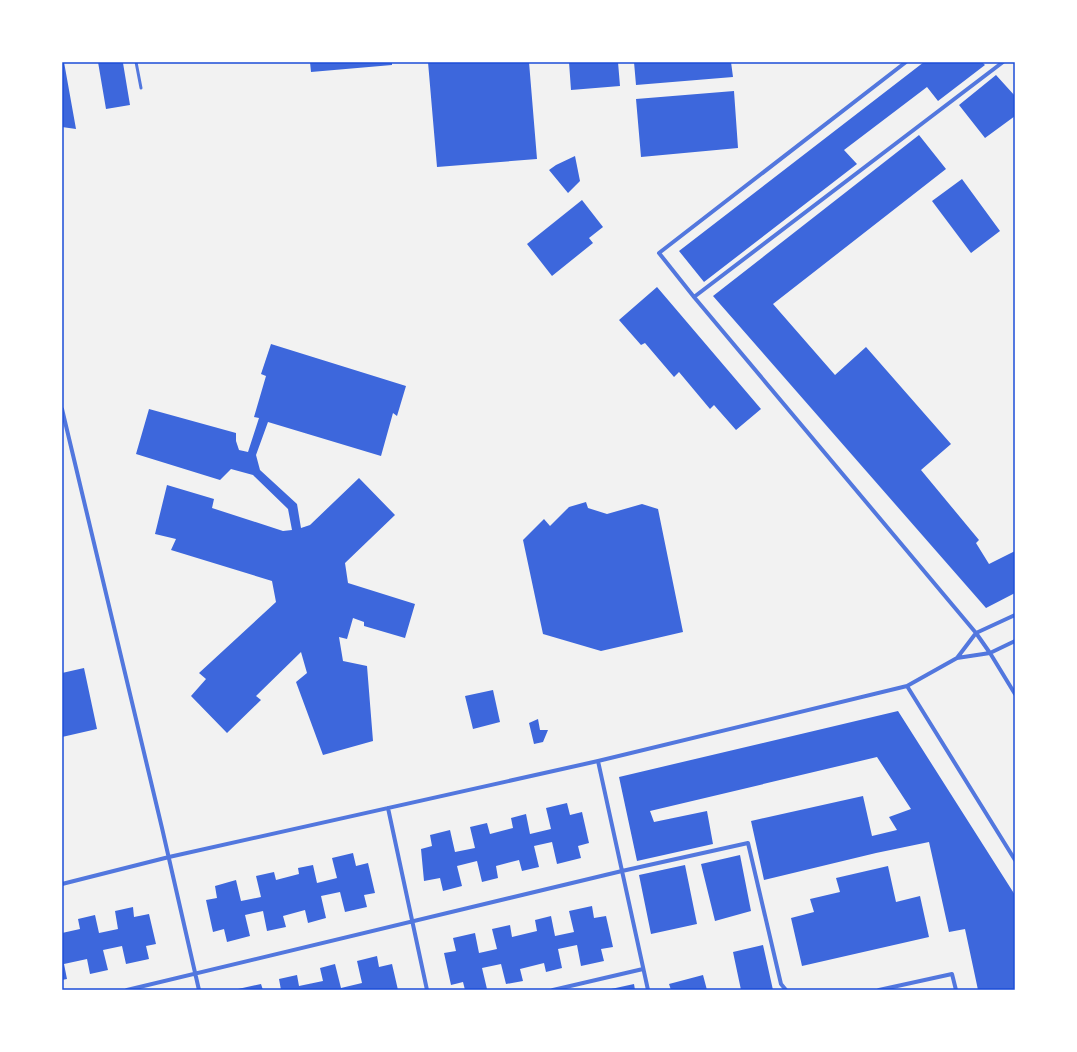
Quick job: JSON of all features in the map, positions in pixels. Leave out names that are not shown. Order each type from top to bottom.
[{"type":"street","points":[[906,62],[659,253],[694,297],[976,633],[990,652],[1015,694]]},
{"type":"street","points":[[694,297],[1003,62]]},
{"type":"street","points":[[62,409],[169,857],[199,990]]},
{"type":"street","points":[[957,658],[976,633],[1015,615]]},
{"type":"street","points":[[62,884],[169,857],[598,761],[907,686],[957,658],[990,652],[1015,641]]},
{"type":"street","points":[[907,686],[1015,860]]},
{"type":"street","points":[[598,761],[648,990]]},
{"type":"street","points":[[388,808],[427,990]]},
{"type":"street","points":[[127,990],[622,871],[748,843],[781,984],[786,990]]},
{"type":"street","points":[[553,990],[643,969]]},
{"type":"street","points":[[879,990],[952,974],[956,990]]},
{"type":"lane","points":[[136,62],[140,88]]},
{"type":"building","points":[[62,62],[64,62],[76,129],[62,127]]},
{"type":"building","points":[[98,62],[127,62],[123,63],[130,105],[106,109]]},
{"type":"building","points":[[310,62],[392,62],[392,65],[311,72]]},
{"type":"building","points":[[428,62],[529,62],[537,159],[437,167]]},
{"type":"building","points":[[569,62],[618,62],[620,86],[571,90]]},
{"type":"building","points":[[634,62],[731,62],[733,77],[636,85]]},
{"type":"building","points":[[924,62],[982,62],[985,65],[938,101],[927,87],[844,150],[857,164],[704,282],[679,251]]},
{"type":"building","points":[[996,75],[1015,96],[1015,116],[985,138],[959,105]]},
{"type":"building","points":[[734,91],[738,148],[641,157],[636,99]]},
{"type":"building","points":[[919,135],[946,169],[773,304],[835,375],[866,347],[951,444],[921,470],[979,540],[976,543],[989,564],[1015,551],[1015,593],[986,608],[713,296]]},
{"type":"building","points":[[575,156],[580,181],[568,193],[549,170]]},
{"type":"building","points":[[962,179],[1000,231],[971,253],[932,201]]},
{"type":"building","points":[[582,200],[603,227],[589,238],[593,243],[552,276],[527,244]]},
{"type":"building","points":[[657,287],[761,409],[736,430],[714,405],[710,409],[679,372],[674,377],[645,343],[641,345],[619,320]]},
{"type":"building","points":[[271,344],[406,386],[397,416],[393,413],[381,456],[268,422],[256,455],[260,470],[297,504],[301,528],[310,525],[359,478],[395,515],[345,563],[348,583],[415,604],[405,638],[364,626],[364,622],[353,618],[347,639],[339,637],[343,661],[367,666],[373,741],[323,755],[296,682],[307,673],[301,652],[256,696],[261,700],[227,733],[191,696],[206,679],[199,673],[276,602],[272,581],[171,550],[176,539],[155,534],[167,485],[214,499],[212,508],[283,531],[292,530],[288,509],[253,475],[231,469],[220,480],[136,454],[149,409],[236,433],[236,441],[239,450],[248,452],[259,418],[254,417],[266,376],[261,374]]},
{"type":"building","points":[[586,502],[588,508],[607,514],[642,504],[658,509],[683,632],[601,651],[543,634],[523,540],[544,519],[550,526],[569,507]]},
{"type":"building","points":[[84,668],[97,729],[62,737],[62,673]]},
{"type":"building","points":[[493,690],[500,722],[473,729],[465,696]]},
{"type":"building","points":[[898,711],[1015,895],[1015,990],[978,990],[965,929],[949,932],[929,842],[764,880],[751,821],[863,796],[872,836],[897,830],[889,817],[911,809],[877,757],[650,811],[654,822],[707,811],[713,844],[637,861],[619,777]]},
{"type":"building","points":[[538,719],[540,730],[548,730],[543,742],[534,744],[529,723]]},
{"type":"building","points":[[567,803],[570,815],[582,812],[589,843],[578,846],[581,858],[557,864],[552,842],[534,846],[539,867],[522,871],[519,860],[496,866],[498,878],[482,882],[477,861],[457,866],[462,886],[443,891],[440,878],[424,881],[421,849],[432,846],[430,835],[450,830],[455,852],[475,848],[470,827],[487,823],[490,834],[513,828],[511,818],[526,814],[530,834],[551,829],[546,808]]},
{"type":"building","points":[[353,853],[356,866],[368,863],[375,893],[364,895],[367,907],[345,912],[340,892],[321,896],[326,918],[308,923],[305,910],[283,916],[286,927],[267,931],[263,911],[245,915],[250,936],[227,942],[224,929],[213,932],[206,900],[217,898],[215,886],[236,880],[241,901],[261,897],[256,876],[274,872],[276,880],[299,874],[298,868],[313,865],[317,883],[337,878],[332,858]]},
{"type":"building","points":[[740,855],[751,911],[715,921],[701,864]]},
{"type":"building","points":[[685,865],[697,924],[651,934],[639,875]]},
{"type":"building","points":[[888,866],[896,902],[920,896],[929,937],[802,966],[791,918],[814,912],[810,899],[840,892],[836,878]]},
{"type":"building","points":[[592,906],[594,918],[606,916],[613,947],[601,949],[604,961],[581,966],[577,945],[558,949],[562,968],[546,972],[544,963],[520,969],[523,981],[506,984],[501,964],[482,968],[487,989],[465,990],[463,982],[451,985],[444,953],[456,951],[453,938],[475,933],[479,953],[497,949],[492,929],[510,925],[512,937],[537,931],[535,920],[551,916],[555,936],[574,932],[569,911]]},
{"type":"building","points":[[133,907],[134,917],[149,914],[156,944],[146,946],[149,959],[126,964],[122,946],[103,950],[108,970],[90,974],[87,959],[64,964],[67,979],[62,980],[62,933],[80,929],[78,919],[95,915],[99,933],[118,929],[115,911]]},
{"type":"building","points":[[763,945],[773,990],[741,990],[733,952]]},
{"type":"building","points":[[377,956],[379,967],[392,964],[398,990],[281,990],[279,979],[297,975],[299,986],[323,981],[320,968],[335,964],[341,988],[362,983],[357,961]]},
{"type":"building","points":[[703,975],[707,990],[671,990],[669,984]]},
{"type":"building","points":[[261,984],[263,990],[238,990],[238,989]]},
{"type":"building","points":[[634,984],[635,990],[611,990],[611,989]]}]
